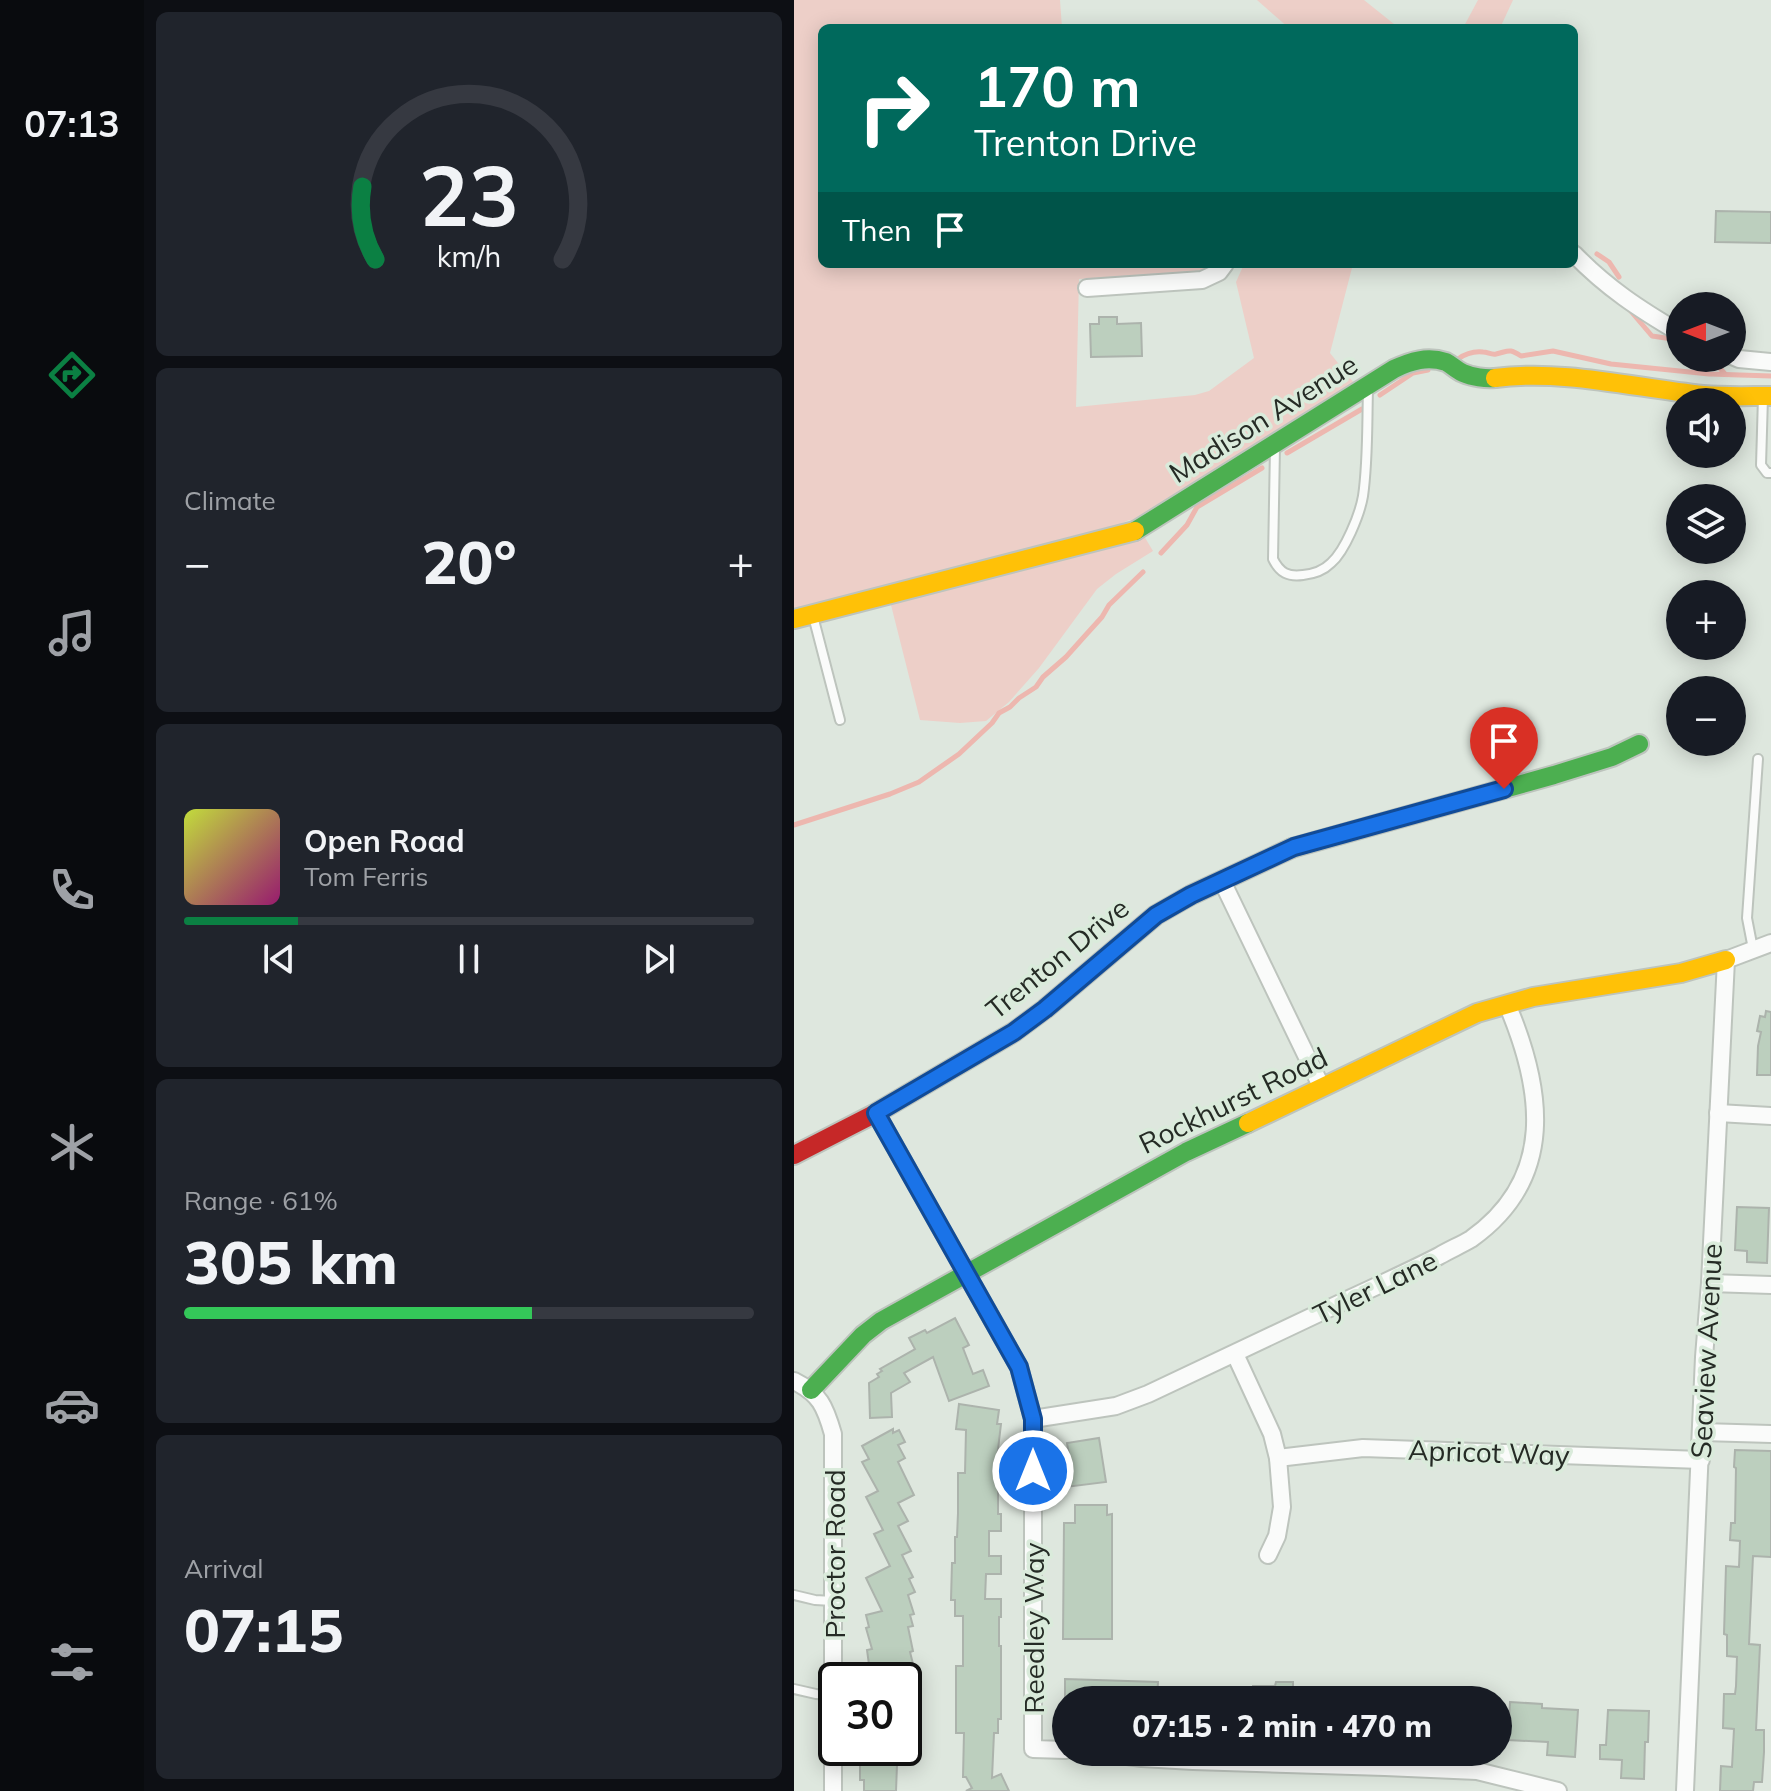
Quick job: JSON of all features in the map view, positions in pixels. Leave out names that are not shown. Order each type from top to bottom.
[{"type":"street","points":[[1578,258],[1595,276],[1633,305],[1666,325]]},
{"type":"street","points":[[1087,288],[1202,280],[1222,268]]},
{"type":"street","name":"Madison Avenue","points":[[794,619],[1136,531],[1411,361],[1429,359],[1448,363],[1462,373],[1489,379],[1519,375],[1551,376],[1706,395],[1767,396]]},
{"type":"street","points":[[1746,360],[1771,362]]},
{"type":"street","name":"Trenton Drive","points":[[794,1155],[876,1113],[1014,1032],[1156,915],[1260,861],[1294,847],[1554,775],[1612,757],[1639,744]]},
{"type":"street","points":[[1222,881],[1321,1086]]},
{"type":"street","points":[[1726,960],[1771,943]]},
{"type":"street","name":"Rockhurst Road","points":[[811,1390],[872,1328],[1186,1152],[1321,1086],[1477,1013],[1533,997],[1681,973],[1726,960]]},
{"type":"street","name":"Seaview Avenue","points":[[1685,1791],[1704,1357],[1726,960]]},
{"type":"street","name":"Tyler Lane","points":[[1033,1419],[1116,1406],[1148,1394],[1411,1270],[1469,1240],[1490,1223],[1508,1203],[1522,1180],[1532,1153],[1536,1123],[1534,1093],[1507,1004]]},
{"type":"street","name":"Reedley Way","points":[[876,1113],[1019,1367],[1033,1419],[1033,1749],[1052,1750]]},
{"type":"street","points":[[1718,1113],[1771,1116]]},
{"type":"street","points":[[1710,1283],[1771,1285]]},
{"type":"street","points":[[1235,1354],[1272,1434],[1278,1458],[1282,1507],[1277,1536],[1268,1555]]},
{"type":"street","points":[[794,1381],[811,1390]]},
{"type":"street","name":"Proctor Road","points":[[811,1390],[821,1403],[833,1434],[833,1662]]},
{"type":"street","points":[[1702,1432],[1771,1434]]},
{"type":"street","name":"Apricot Way","points":[[1278,1458],[1363,1448],[1701,1460]]},
{"type":"street","name":"Proctor Road","points":[[833,1766],[833,1791]]},
{"type":"street","points":[[1363,1766],[1477,1771],[1558,1791]]},
{"type":"lane","points":[[1275,444],[1273,559],[1283,573],[1290,576],[1317,572],[1330,565],[1338,555],[1363,497],[1369,385]]},
{"type":"lane","points":[[1767,396],[1761,465],[1767,473],[1771,473]]},
{"type":"lane","points":[[813,614],[840,720]]},
{"type":"lane","points":[[1753,950],[1747,918],[1758,759]]},
{"type":"lane","points":[[794,1595],[834,1601]]},
{"type":"lane","points":[[794,1689],[818,1694]]},
{"type":"shaded area","points":[[794,0],[1060,0],[1062,24],[818,24],[818,268],[1209,268],[1079,279],[1076,407],[1195,395],[1209,391],[1254,358],[1236,282],[1242,268],[1352,268],[1330,353],[1354,383],[1137,522],[1129,520],[1104,531],[794,610]]},
{"type":"shaded area","points":[[1257,0],[1364,0],[1394,24],[1284,24]]},
{"type":"shaded area","points":[[1478,0],[1513,0],[1502,24],[1465,24]]},
{"type":"shaded area","points":[[1144,536],[1153,551],[1097,589],[1039,668],[1009,702],[986,721],[920,720],[890,601]]},
{"type":"building","points":[[1716,211],[1771,212],[1771,243],[1715,242]]},
{"type":"building","points":[[1099,317],[1117,317],[1117,324],[1141,323],[1142,356],[1091,357],[1090,324],[1099,324]]},
{"type":"building","points":[[1766,1011],[1771,1012],[1771,1075],[1757,1075],[1761,1032],[1757,1031],[1760,1016],[1765,1017]]},
{"type":"building","points":[[1737,1207],[1769,1208],[1767,1263],[1747,1262],[1747,1251],[1735,1250]]},
{"type":"building","points":[[955,1318],[969,1345],[963,1348],[973,1374],[983,1370],[989,1386],[949,1401],[933,1357],[904,1373],[910,1382],[891,1393],[892,1417],[870,1418],[869,1383],[879,1377],[880,1369],[915,1349],[909,1338],[925,1330],[927,1333]]},
{"type":"building","points":[[959,1404],[999,1410],[997,1424],[1001,1424],[996,1466],[1002,1466],[1002,1488],[998,1488],[1001,1531],[989,1531],[989,1556],[1001,1556],[1001,1574],[986,1574],[985,1599],[1001,1599],[1001,1719],[998,1719],[998,1733],[994,1733],[992,1778],[1001,1774],[1009,1791],[966,1791],[972,1788],[963,1777],[964,1733],[956,1733],[956,1666],[963,1666],[963,1616],[955,1616],[955,1600],[951,1600],[952,1563],[955,1563],[957,1537],[958,1473],[965,1473],[966,1430],[956,1429]]},
{"type":"building","points":[[893,1429],[893,1433],[899,1430],[905,1442],[898,1445],[905,1458],[898,1462],[914,1495],[898,1503],[908,1521],[898,1526],[911,1551],[902,1555],[913,1577],[909,1579],[915,1592],[908,1595],[914,1614],[910,1615],[913,1626],[908,1627],[912,1662],[869,1662],[867,1650],[872,1649],[866,1615],[882,1611],[866,1578],[890,1566],[874,1534],[883,1530],[866,1497],[878,1491],[862,1462],[869,1459],[862,1446]]},
{"type":"building","points":[[1099,1438],[1106,1482],[1066,1487],[1063,1468],[1071,1467],[1067,1443]]},
{"type":"building","points":[[1735,1450],[1771,1451],[1771,1557],[1753,1556],[1749,1644],[1760,1645],[1756,1730],[1764,1730],[1764,1752],[1762,1782],[1754,1782],[1753,1791],[1720,1791],[1721,1766],[1732,1767],[1734,1729],[1723,1728],[1724,1694],[1735,1694],[1736,1686],[1737,1657],[1727,1656],[1727,1635],[1724,1634],[1726,1566],[1739,1567],[1740,1541],[1730,1540],[1731,1523],[1735,1523]]},
{"type":"building","points":[[1075,1505],[1107,1505],[1107,1515],[1112,1514],[1112,1639],[1063,1639],[1064,1523],[1075,1523]]},
{"type":"building","points":[[1065,1679],[1158,1682],[1158,1686],[1065,1686]]},
{"type":"building","points":[[1276,1682],[1293,1682],[1293,1686],[1275,1686]]},
{"type":"building","points":[[1512,1702],[1578,1710],[1575,1757],[1547,1755],[1548,1742],[1512,1740]]},
{"type":"building","points":[[1608,1710],[1649,1711],[1644,1779],[1621,1778],[1622,1760],[1600,1759],[1600,1745],[1606,1745]]},
{"type":"building","points":[[860,1766],[897,1766],[896,1791],[864,1791],[864,1780],[860,1780]]},
{"type":"waterway","points":[[1597,254],[1609,262],[1619,277]]},
{"type":"waterway","points":[[1629,309],[1652,336],[1666,338]]},
{"type":"waterway","points":[[1458,359],[1476,352],[1494,354],[1511,351],[1521,356],[1553,351],[1611,364],[1709,374],[1771,376]]},
{"type":"waterway","points":[[1380,395],[1413,373],[1428,370]]},
{"type":"waterway","points":[[1287,453],[1362,409]]},
{"type":"waterway","points":[[1161,553],[1187,525],[1197,507],[1262,468]]},
{"type":"waterway","points":[[794,825],[919,782],[959,754],[999,713],[1036,687],[1102,617],[1109,605],[1143,572]]},
{"type":"traffic: fast","points":[[1135,531],[1400,366],[1432,359],[1446,362],[1467,374],[1495,378]]},
{"type":"traffic: fast","points":[[1292,848],[1554,775],[1612,757],[1639,744]]},
{"type":"traffic: fast","points":[[811,1390],[863,1335],[881,1321],[1186,1152],[1248,1123]]},
{"type":"traffic: slow","points":[[1495,378],[1547,376],[1703,395],[1771,396]]},
{"type":"traffic: slow","points":[[794,619],[1135,531]]},
{"type":"traffic: slow","points":[[1248,1123],[1477,1013],[1533,997],[1681,973],[1726,960]]},
{"type":"traffic: jam","points":[[794,1155],[876,1113],[1014,1032],[1156,915],[1191,895],[1292,848]]},
{"type":"route","points":[[1033,1471],[1033,1419],[1019,1367],[876,1113],[1014,1032],[1156,915],[1191,895],[1294,847],[1504,789]]}]
